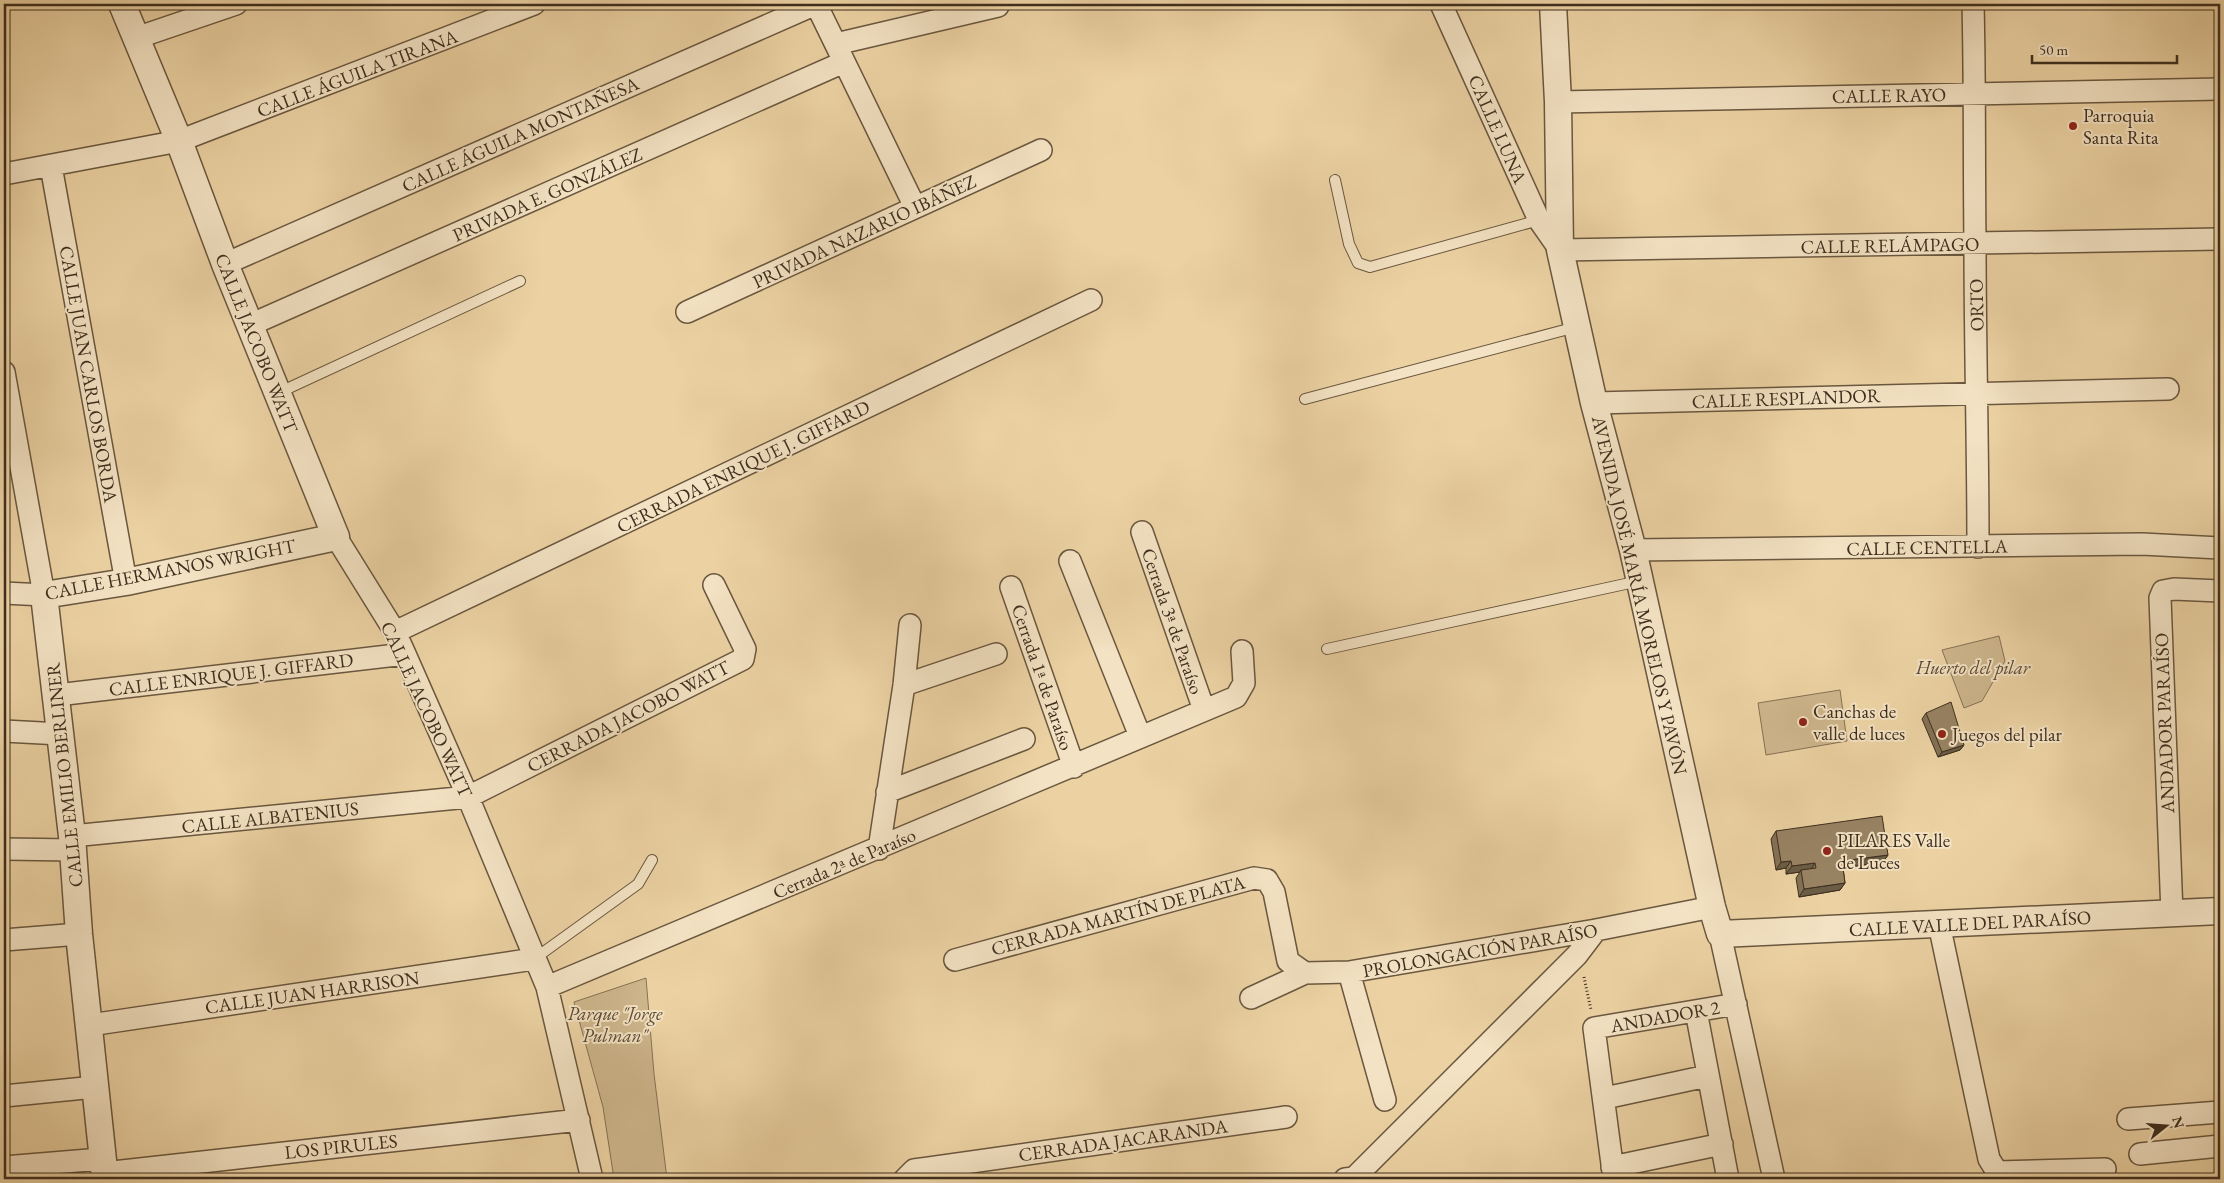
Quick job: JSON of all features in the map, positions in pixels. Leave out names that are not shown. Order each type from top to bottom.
[{"type":"street","name":"CALLE JACOBO WATT","points":[[122,4],[179,141],[225,264],[336,537],[395,632],[468,797],[547,987],[592,1179]]},
{"type":"street","points":[[136,38],[236,4]]},
{"type":"street","name":"CALLE ÁGUILA TIRANA","points":[[4,174],[179,141],[534,4]]},
{"type":"street","points":[[816,4],[916,207]]},
{"type":"street","name":"CALLE ÁGUILA MONTAÑESA","points":[[225,264],[816,4]]},
{"type":"street","name":"CALLE LUNA","points":[[1441,4],[1539,220],[1560,250]]},
{"type":"street","name":"AVENIDA JOSÉ MARÍA MORELOS Y PAVÓN","points":[[1554,4],[1558,102],[1560,250],[1594,403],[1633,550],[1774,1179]]},
{"type":"street","name":"ORTO","points":[[1973,4],[1976,92],[1975,244],[1978,392],[1978,547]]},
{"type":"street","name":"PRIVADA E. GONZÁLEZ","points":[[250,325],[840,53],[998,6]]},
{"type":"street","name":"CALLE RAYO","points":[[1558,102],[1976,92],[2220,89]]},
{"type":"street","name":"PRIVADA NAZARIO IBÁÑEZ","points":[[687,312],[1041,150]]},
{"type":"street","name":"CALLE JUAN CARLOS BORDA","points":[[51,166],[126,582]]},
{"type":"street","name":"CALLE RELÁMPAGO","points":[[1560,250],[1975,244],[2220,238]]},
{"type":"street","name":"CERRADA ENRIQUE J. GIFFARD","points":[[395,632],[1091,300]]},
{"type":"street","name":"CALLE EMILIO BERLINER","points":[[4,372],[44,595],[57,695],[73,843],[79,934],[90,1024],[103,1170]]},
{"type":"street","name":"CALLE RESPLANDOR","points":[[1594,403],[1978,392],[2168,389]]},
{"type":"street","name":"Cerrada 3ª de Paraíso","points":[[1142,532],[1204,710]]},
{"type":"street","name":"CALLE HERMANOS WRIGHT","points":[[4,593],[44,595],[126,582],[336,537]]},
{"type":"street","name":"CALLE CENTELLA","points":[[1633,550],[2142,544],[2220,548]]},
{"type":"street","points":[[1070,561],[1140,736]]},
{"type":"street","name":"CERRADA JACOBO WATT","points":[[468,797],[743,658],[745,649],[714,585]]},
{"type":"street","name":"Cerrada 1ª de Paraíso","points":[[1012,587],[1074,766]]},
{"type":"street","name":"ANDADOR PARAÍSO","points":[[2172,914],[2160,598],[2163,591],[2174,589],[2220,591]]},
{"type":"street","points":[[879,849],[904,685],[910,625]]},
{"type":"street","name":"Cerrada 2ª de Paraíso","points":[[547,987],[879,849],[1140,736],[1236,697],[1244,683],[1242,651]]},
{"type":"street","name":"CALLE ENRIQUE J. GIFFARD","points":[[57,695],[405,654]]},
{"type":"street","points":[[904,685],[996,654]]},
{"type":"street","points":[[4,731],[61,734]]},
{"type":"street","points":[[887,792],[1024,739]]},
{"type":"street","name":"CALLE ALBATENIUS","points":[[4,849],[73,843],[468,797]]},
{"type":"street","name":"CERRADA MARTÍN DE PLATA","points":[[955,960],[1254,878],[1267,880],[1274,892],[1288,961],[1305,972]]},
{"type":"street","name":"PROLONGACIÓN PARAÍSO","points":[[1251,998],[1305,972],[1349,972],[1596,930],[1712,907]]},
{"type":"street","name":"CALLE VALLE DEL PARAÍSO","points":[[1720,934],[2220,911]]},
{"type":"street","points":[[1939,924],[1989,1159],[1997,1172],[2105,1169]]},
{"type":"street","points":[[1352,1179],[1577,955],[1596,930]]},
{"type":"street","points":[[4,940],[79,934]]},
{"type":"street","name":"CALLE JUAN HARRISON","points":[[90,1024],[534,959]]},
{"type":"street","points":[[1349,972],[1385,1100]]},
{"type":"street","name":"ANDADOR 2","points":[[1604,1098],[1594,1028],[1736,1004]]},
{"type":"street","points":[[1696,1011],[1728,1179]]},
{"type":"street","points":[[1707,1076],[1604,1098],[1613,1173],[1722,1144]]},
{"type":"street","points":[[4,1096],[95,1087]]},
{"type":"street","points":[[2128,1119],[2220,1112]]},
{"type":"street","name":"CERRADA JACARANDA","points":[[905,1179],[914,1170],[1286,1117]]},
{"type":"street","name":"LOS PIRULES","points":[[4,1167],[103,1170],[579,1120]]},
{"type":"street","points":[[2140,1154],[2220,1146]]},
{"type":"lane","points":[[1335,180],[1349,244],[1358,263],[1370,267],[1539,220]]},
{"type":"lane","points":[[277,393],[520,281]]},
{"type":"lane","points":[[1305,399],[1577,327]]},
{"type":"lane","points":[[1327,648],[1639,580]]},
{"type":"lane","points":[[534,959],[638,884],[652,860]]},
{"type":"green space","name":"Huerto del pilar","points":[[1999,636],[2005,661],[1982,701],[1964,708],[1942,650]]},
{"type":"green space","name":"Canchas de valle de luces","points":[[1840,690],[1847,741],[1766,755],[1758,703]]},
{"type":"green space","name":"Parque \"Jorge Pulman\"","points":[[646,978],[654,1074],[667,1179],[614,1179],[603,1107],[574,1002]]},
{"type":"building","name":"Juegos del pilar","points":[[1951,702],[1964,745],[1942,752],[1926,713]]},
{"type":"building","name":"PILARES Valle de Luces","points":[[1882,816],[1888,855],[1842,861],[1845,883],[1804,889],[1801,870],[1816,868],[1815,863],[1792,866],[1791,861],[1781,862],[1776,831]]},
{"type":"place","name":"Parroquia Santa Rita","points":[[2073,126]]},
{"type":"place","name":"Canchas de valle de luces","points":[[1803,722]]},
{"type":"place","name":"Juegos del pilar","points":[[1942,734]]},
{"type":"place","name":"PILARES Valle de Luces","points":[[1827,851]]}]
